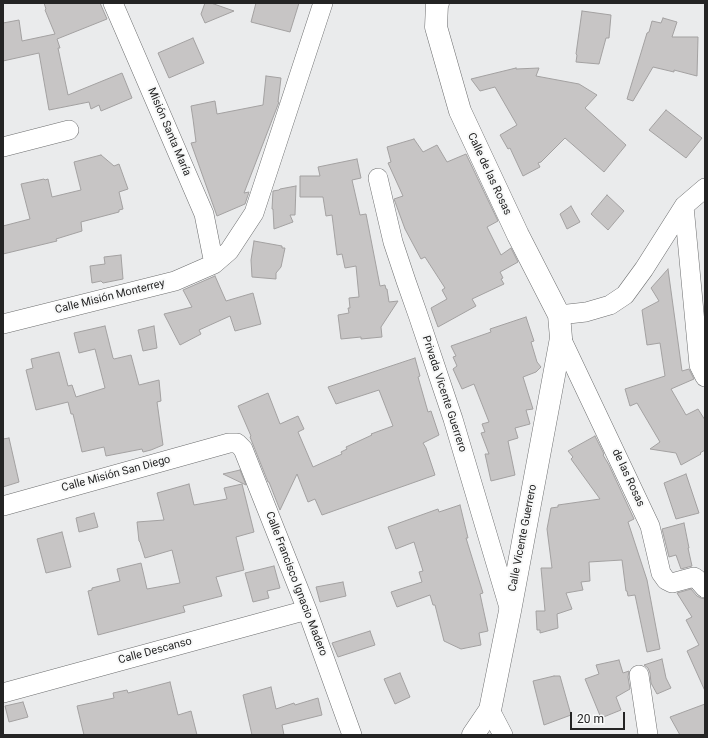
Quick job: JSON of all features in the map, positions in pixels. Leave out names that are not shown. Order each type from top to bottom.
[{"type":"street","name":"Misión Santa María","points":[[113,3],[204,214],[214,264]]},
{"type":"street","points":[[214,264],[229,251],[254,213],[323,3]]},
{"type":"street","name":"Calle de las Rosas","points":[[438,4],[436,28],[460,111],[518,235],[559,315],[561,338]]},
{"type":"street","points":[[3,147],[69,130]]},
{"type":"street","name":"Privada Vicente Guerrero","points":[[378,178],[393,242],[454,419],[510,611]]},
{"type":"street","points":[[559,315],[586,312],[604,307],[610,305],[625,295],[644,269],[684,206],[705,188]]},
{"type":"street","points":[[684,206],[700,365],[705,378]]},
{"type":"street","name":"Calle Misión Monterrey","points":[[3,324],[175,281],[214,264]]},
{"type":"street","name":"Calle Vicente Guerrero","points":[[490,710],[561,338]]},
{"type":"street","name":"de las Rosas","points":[[561,338],[650,526],[661,572],[666,580],[672,583],[694,577],[705,588]]},
{"type":"street","name":"Calle Misión San Diego","points":[[3,506],[230,443]]},
{"type":"street","name":"Calle Francisco Ignacio Madero","points":[[230,443],[237,443],[244,449],[307,610],[352,735]]},
{"type":"street","name":"Calle Descanso","points":[[3,693],[307,610]]},
{"type":"street","points":[[640,675],[648,735]]},
{"type":"street","points":[[473,735],[490,710],[503,735]]},
{"type":"building","points":[[44,3],[100,3],[107,19],[57,39],[60,48],[58,48],[68,95],[122,73],[132,98],[101,111],[99,105],[91,109],[89,102],[49,110],[39,53],[3,61],[3,23],[19,20],[22,41],[55,34],[45,10]]},
{"type":"building","points":[[205,3],[211,3],[234,11],[205,23],[201,14]]},
{"type":"building","points":[[256,3],[299,3],[290,32],[251,22]]},
{"type":"building","points":[[582,11],[611,15],[609,38],[606,38],[599,64],[576,62]]},
{"type":"building","points":[[663,18],[677,22],[672,37],[698,37],[697,76],[674,70],[674,72],[653,67],[633,101],[627,99],[652,21],[661,23]]},
{"type":"building","points":[[193,38],[204,63],[169,78],[158,53]]},
{"type":"building","points":[[516,68],[539,68],[536,76],[579,84],[597,95],[585,108],[626,145],[604,172],[565,138],[541,162],[538,163],[540,167],[523,176],[510,148],[508,149],[500,135],[517,125],[495,87],[480,91],[471,79]]},
{"type":"building","points":[[266,76],[281,78],[279,102],[244,193],[249,192],[245,204],[217,216],[191,143],[196,142],[191,106],[215,101],[217,114],[263,105]]},
{"type":"building","points":[[666,110],[702,138],[686,158],[649,130]]},
{"type":"building","points":[[414,139],[423,152],[437,145],[447,162],[466,154],[498,221],[487,227],[501,255],[511,248],[518,262],[500,272],[503,278],[501,279],[504,284],[472,299],[476,306],[438,327],[431,308],[447,299],[442,290],[445,288],[425,257],[421,259],[405,229],[394,199],[403,196],[388,163],[391,162],[387,147]]},
{"type":"building","points":[[101,155],[114,166],[119,164],[128,189],[119,192],[123,209],[119,210],[119,212],[81,222],[82,231],[56,239],[57,241],[3,254],[3,226],[30,219],[21,184],[48,179],[52,197],[81,190],[74,162]]},
{"type":"building","points":[[357,159],[361,178],[352,180],[360,215],[366,214],[380,286],[385,285],[389,302],[398,301],[381,327],[382,337],[341,339],[338,315],[349,313],[349,298],[359,297],[356,266],[345,268],[342,254],[337,255],[332,215],[326,216],[323,197],[300,197],[300,176],[320,176],[318,167]]},
{"type":"building","points":[[296,186],[295,215],[290,215],[293,222],[274,229],[272,209],[273,191]]},
{"type":"building","points":[[607,195],[624,211],[608,230],[591,214]]},
{"type":"building","points":[[571,206],[580,222],[567,229],[560,214]]},
{"type":"building","points":[[254,241],[282,246],[282,248],[285,248],[281,267],[276,273],[276,279],[252,277],[251,260]]},
{"type":"building","points":[[121,255],[123,279],[103,283],[101,281],[92,283],[90,266],[105,264],[104,257]]},
{"type":"building","points":[[668,269],[682,371],[689,369],[694,379],[671,389],[686,415],[698,409],[705,420],[705,450],[700,453],[701,454],[681,465],[676,453],[650,449],[660,442],[637,403],[630,406],[625,389],[665,376],[660,343],[647,345],[642,310],[659,301],[651,288]]},
{"type":"building","points":[[215,276],[226,301],[253,293],[261,324],[235,331],[230,316],[199,330],[201,334],[180,345],[164,314],[192,307],[183,290]]},
{"type":"building","points":[[526,317],[534,341],[531,342],[537,362],[541,367],[536,372],[523,377],[533,409],[526,410],[530,424],[515,428],[518,438],[508,441],[515,475],[491,481],[485,454],[489,454],[481,433],[485,432],[482,424],[489,422],[474,384],[462,389],[453,369],[457,366],[453,357],[456,356],[451,346],[491,332],[490,329]]},
{"type":"building","points":[[105,326],[113,358],[131,355],[139,385],[159,380],[161,401],[157,402],[163,445],[143,452],[142,449],[106,456],[104,447],[82,452],[73,414],[71,414],[68,402],[36,410],[26,370],[33,368],[31,359],[59,352],[68,386],[72,385],[76,397],[105,388],[95,349],[79,353],[74,333]]},
{"type":"building","points":[[154,326],[157,348],[143,351],[138,330]]},
{"type":"building","points":[[415,358],[420,376],[418,377],[428,412],[431,411],[439,435],[423,443],[435,475],[322,515],[315,499],[308,502],[297,474],[280,510],[238,406],[268,393],[280,424],[298,416],[304,429],[298,432],[313,467],[342,454],[341,452],[347,449],[346,447],[372,435],[371,434],[393,426],[379,390],[336,404],[328,387]]},
{"type":"building","points":[[595,436],[634,519],[628,522],[647,580],[660,649],[647,652],[635,595],[628,596],[626,591],[622,560],[589,562],[590,581],[581,582],[583,590],[566,593],[572,609],[557,614],[558,628],[540,633],[540,630],[537,630],[536,611],[545,611],[541,568],[552,568],[547,529],[551,508],[558,507],[558,505],[600,499],[571,459],[573,457],[568,451]]},
{"type":"building","points":[[9,438],[19,482],[3,487],[3,439]]},
{"type":"building","points":[[240,470],[246,485],[223,474]]},
{"type":"building","points":[[686,474],[699,513],[676,519],[664,483]]},
{"type":"building","points":[[189,484],[194,505],[227,499],[224,488],[242,484],[254,532],[236,537],[244,570],[216,577],[222,596],[183,606],[185,612],[98,635],[88,591],[92,590],[92,588],[120,581],[117,569],[141,563],[147,589],[180,583],[172,550],[145,558],[139,541],[137,522],[164,520],[157,493]]},
{"type":"building","points":[[460,505],[468,538],[466,538],[483,593],[480,594],[488,631],[479,633],[481,645],[461,649],[444,641],[435,605],[433,605],[430,595],[397,607],[391,592],[422,582],[419,572],[423,571],[414,542],[396,549],[388,527],[438,509],[439,512]]},
{"type":"building","points":[[94,513],[98,527],[79,532],[76,518]]},
{"type":"building","points":[[684,523],[692,566],[681,569],[676,555],[669,557],[662,529]]},
{"type":"building","points":[[62,532],[71,567],[46,573],[37,539]]},
{"type":"building","points":[[274,566],[280,588],[267,591],[269,598],[253,602],[245,573]]},
{"type":"building","points":[[343,582],[346,596],[320,602],[316,587]]},
{"type":"building","points":[[691,589],[697,596],[705,599],[705,691],[687,651],[699,645],[686,620],[692,617],[677,593]]},
{"type":"building","points":[[370,631],[375,645],[338,657],[332,643]]},
{"type":"building","points":[[662,659],[666,678],[671,688],[657,694],[651,683],[648,668],[644,665]]},
{"type":"building","points":[[619,660],[623,673],[629,671],[628,677],[630,689],[616,697],[621,710],[601,718],[585,679],[599,674],[596,665]]},
{"type":"building","points":[[400,673],[410,697],[395,704],[384,679]]},
{"type":"building","points":[[560,676],[571,715],[544,725],[533,681]]},
{"type":"building","points":[[170,682],[178,715],[191,711],[197,735],[84,735],[77,706],[114,698],[113,693],[127,690],[128,693]]},
{"type":"building","points":[[271,687],[276,709],[294,703],[295,705],[318,698],[322,715],[282,725],[284,735],[252,735],[243,695]]},
{"type":"building","points":[[23,702],[28,717],[9,722],[5,706]]},
{"type":"building","points":[[705,704],[705,735],[680,735],[670,717]]}]
